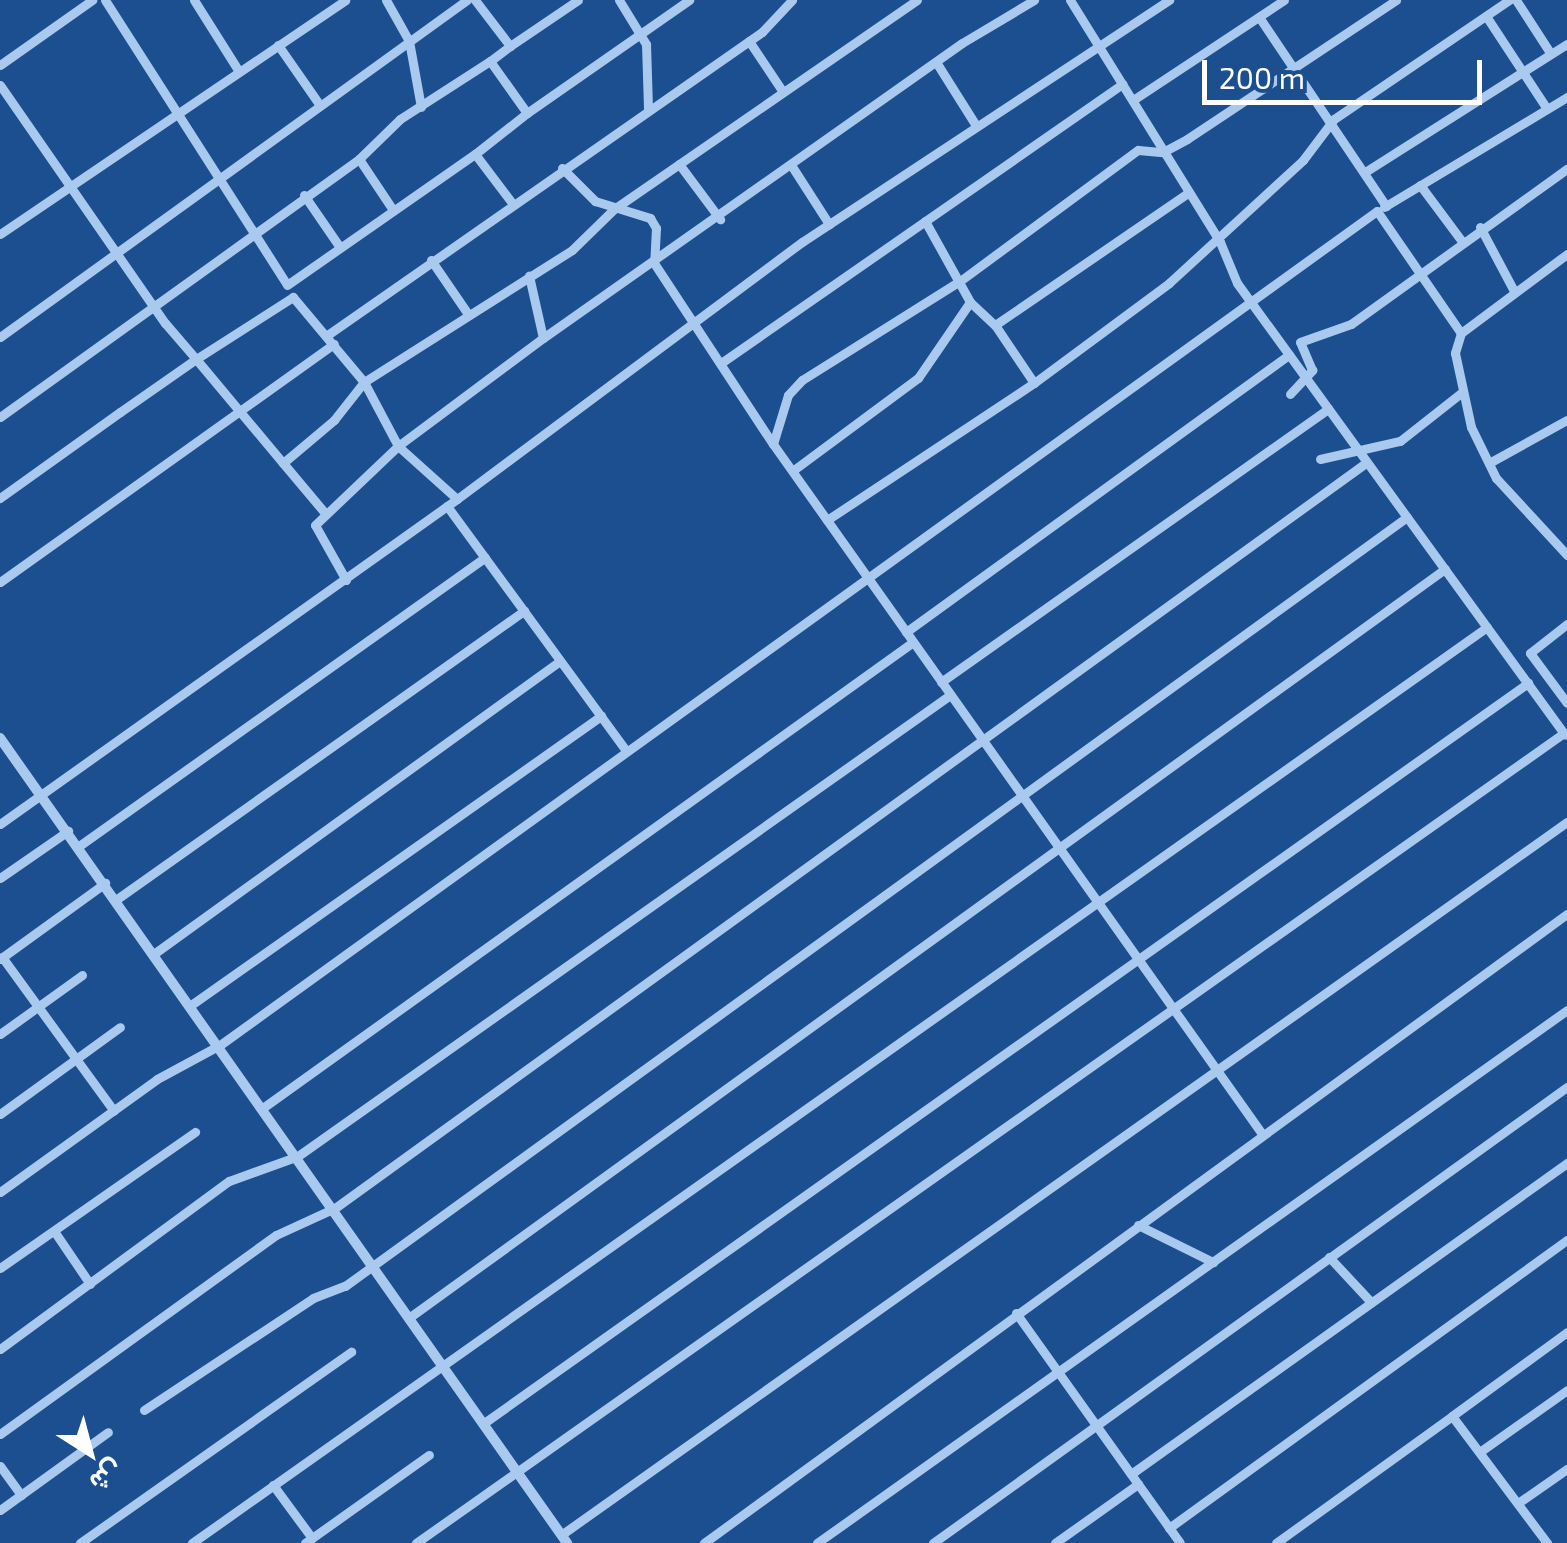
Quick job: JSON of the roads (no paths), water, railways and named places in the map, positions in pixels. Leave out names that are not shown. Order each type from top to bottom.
[{"type":"street","points":[[0,65],[92,0]]},
{"type":"street","points":[[105,0],[222,175],[293,297],[364,382],[398,446],[457,499]]},
{"type":"street","points":[[194,0],[238,70]]},
{"type":"street","points":[[0,234],[345,0]]},
{"type":"street","points":[[386,0],[409,41],[421,107]]},
{"type":"street","points":[[0,336],[467,0]]},
{"type":"street","points":[[476,0],[510,46]]},
{"type":"street","points":[[0,417],[359,158],[421,107],[578,0]]},
{"type":"street","points":[[619,0],[641,33],[648,108]]},
{"type":"street","points":[[286,283],[475,154],[689,0]]},
{"type":"street","points":[[326,336],[512,202],[749,41],[792,0]]},
{"type":"street","points":[[893,0],[900,11]]},
{"type":"street","points":[[283,463],[334,420],[364,382],[582,242],[614,209],[917,0]]},
{"type":"street","points":[[346,580],[315,531],[325,513],[398,446],[543,338],[720,219],[936,62],[1034,0]]},
{"type":"street","points":[[416,1543],[1566,736],[1228,269],[1220,242],[1070,0]]},
{"type":"street","points":[[0,824],[346,580],[829,224],[975,124],[1100,48],[1169,0]]},
{"type":"street","points":[[1134,100],[1284,0]]},
{"type":"street","points":[[773,444],[794,386],[960,281],[1138,150],[1163,152],[1396,0]]},
{"type":"street","points":[[828,520],[1034,384],[1220,242],[1303,160],[1334,120],[1486,16],[1512,0],[1551,54]]},
{"type":"street","points":[[1486,16],[1548,109]]},
{"type":"street","points":[[1259,17],[1334,120],[1365,172],[1381,209],[1461,333]]},
{"type":"street","points":[[749,41],[783,92]]},
{"type":"street","points":[[1365,172],[1567,44]]},
{"type":"street","points":[[278,45],[319,104]]},
{"type":"street","points":[[490,61],[527,114]]},
{"type":"street","points":[[936,62],[975,124]]},
{"type":"street","points":[[721,363],[1122,84]]},
{"type":"street","points":[[0,85],[68,189],[154,308],[325,513]]},
{"type":"street","points":[[0,1192],[114,1111],[220,1045],[867,576],[1254,305],[1381,209],[1567,97]]},
{"type":"street","points":[[475,154],[512,202]]},
{"type":"street","points":[[359,158],[393,210]]},
{"type":"street","points":[[680,164],[720,219]]},
{"type":"street","points":[[562,168],[595,201],[614,209],[639,210],[650,218],[656,228],[654,263],[773,444],[1262,1134]]},
{"type":"street","points":[[792,168],[829,224]]},
{"type":"street","points":[[1290,394],[1312,370],[1300,342],[1352,324],[1418,270],[1567,169]]},
{"type":"street","points":[[1420,185],[1461,240]]},
{"type":"street","points":[[996,325],[1189,192]]},
{"type":"street","points":[[304,195],[339,246]]},
{"type":"street","points":[[925,221],[970,302],[996,325],[1034,384]]},
{"type":"street","points":[[1480,227],[1514,291]]},
{"type":"street","points":[[1566,258],[1514,291],[1461,333],[1455,353],[1461,392],[1489,463],[1567,555]]},
{"type":"street","points":[[431,260],[468,314]]},
{"type":"street","points":[[530,276],[543,338]]},
{"type":"street","points":[[0,498],[196,359],[293,297]]},
{"type":"street","points":[[794,469],[918,378],[970,302]]},
{"type":"street","points":[[0,582],[334,344]]},
{"type":"street","points":[[906,632],[1289,355]]},
{"type":"street","points":[[1320,459],[1400,442],[1461,392]]},
{"type":"street","points":[[941,682],[1328,409]]},
{"type":"street","points":[[1489,463],[1567,420]]},
{"type":"street","points":[[0,1434],[276,1235],[335,1208],[1368,462]]},
{"type":"street","points":[[447,506],[625,750]]},
{"type":"street","points":[[144,1410],[373,1263],[1407,517]]},
{"type":"street","points":[[79,846],[485,558]]},
{"type":"street","points":[[410,1317],[1445,569]]},
{"type":"street","points":[[116,899],[524,612]]},
{"type":"street","points":[[1567,624],[1530,653],[1567,703]]},
{"type":"street","points":[[192,1543],[446,1369],[1487,627]]},
{"type":"street","points":[[264,1108],[913,642]]},
{"type":"street","points":[[155,953],[560,660]]},
{"type":"street","points":[[484,1423],[1528,683]]},
{"type":"street","points":[[1558,692],[1567,684]]},
{"type":"street","points":[[0,1349],[229,1182],[298,1156],[950,695]]},
{"type":"street","points":[[191,1005],[600,716]]},
{"type":"street","points":[[0,738],[335,1208],[564,1539],[1567,822]]},
{"type":"street","points":[[0,878],[68,830]]},
{"type":"street","points":[[106,883],[1,958],[114,1111]]},
{"type":"street","points":[[704,1543],[1567,914]]},
{"type":"street","points":[[0,1034],[82,975]]},
{"type":"street","points":[[817,1543],[1567,1010]]},
{"type":"street","points":[[0,1114],[120,1027]]},
{"type":"street","points":[[933,1543],[1567,1087]]},
{"type":"street","points":[[0,1268],[194,1132]]},
{"type":"street","points":[[1131,1474],[1567,1163]]},
{"type":"street","points":[[1138,1224],[1213,1262]]},
{"type":"street","points":[[54,1231],[90,1284]]},
{"type":"street","points":[[1016,1313],[1173,1538],[1567,1240]]},
{"type":"street","points":[[1329,1257],[1372,1302]]},
{"type":"street","points":[[1276,1543],[1567,1332]]},
{"type":"street","points":[[80,1543],[350,1352]]},
{"type":"street","points":[[1481,1451],[1567,1390]]},
{"type":"street","points":[[1452,1416],[1547,1543]]},
{"type":"street","points":[[0,1510],[108,1432]]},
{"type":"street","points":[[273,1485],[308,1540],[429,1455]]},
{"type":"street","points":[[0,1466],[21,1495]]},
{"type":"street","points":[[1518,1503],[1567,1468]]},
{"type":"street","points":[[1056,1543],[1138,1484]]}]
